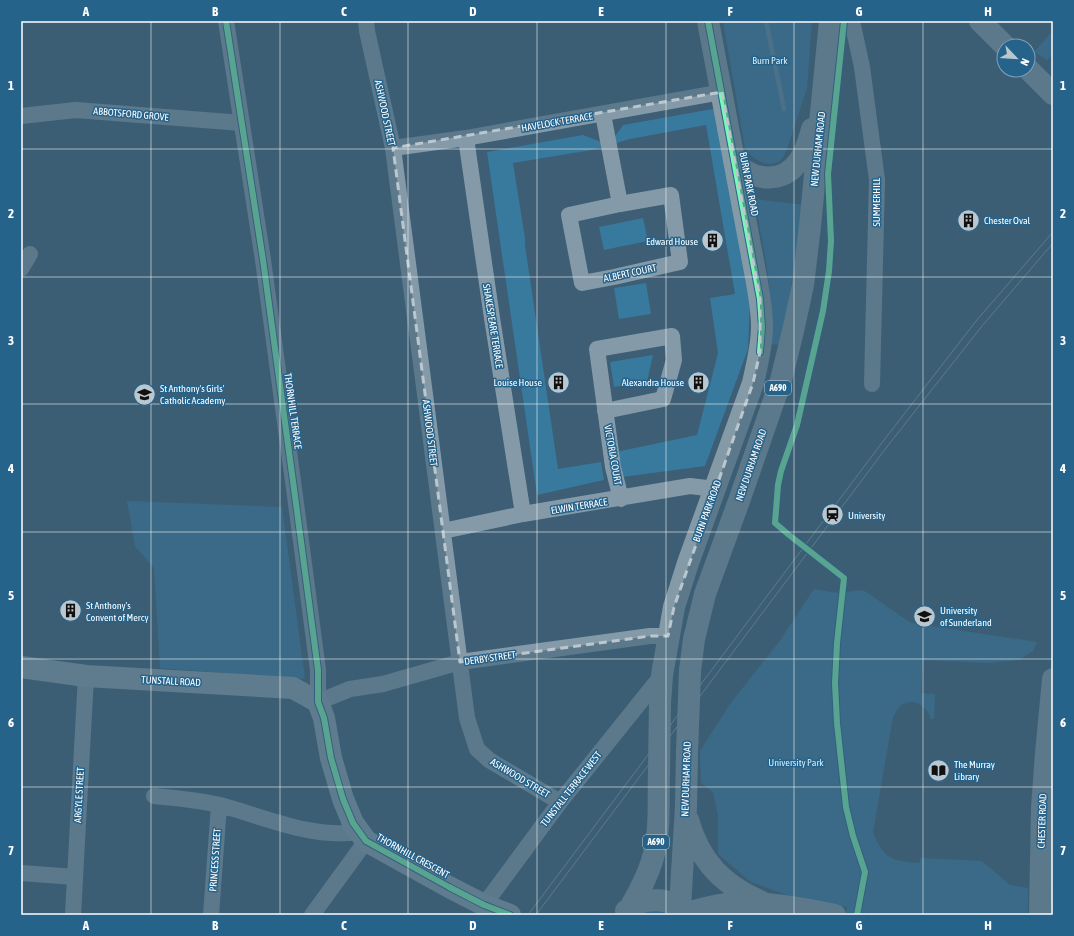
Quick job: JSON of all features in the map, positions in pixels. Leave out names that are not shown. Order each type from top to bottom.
[{"type":"highway","name":"BURN PARK ROAD","points":[[627,911],[646,879],[656,846],[662,675],[674,606],[753,383],[760,352],[762,327],[760,299],[708,21]]},
{"type":"highway","name":"NEW DURHAM ROAD","points":[[686,912],[687,752],[690,671],[694,639],[705,594],[781,380],[793,331],[802,285],[824,96],[830,21]]},
{"type":"highway","name":"A690","points":[[734,161],[744,171],[762,178],[779,176],[793,168],[805,151],[824,96]]},
{"type":"highway","points":[[686,806],[692,833],[697,846],[713,869],[734,888],[767,905]]},
{"type":"highway","points":[[627,911],[648,900],[656,900],[665,901],[686,912],[727,904],[747,903],[796,908],[835,915]]},
{"type":"main road","points":[[980,21],[997,38]]},
{"type":"main road","name":"CHESTER ROAD","points":[[1040,915],[1042,808],[1053,679]]},
{"type":"street","name":"THORNHILL TERRACE","points":[[226,21],[263,260],[318,670],[318,702]]},
{"type":"street","name":"ASHWOOD STREET","points":[[366,21],[393,148],[467,718],[477,749],[489,760],[560,802]]},
{"type":"street","name":"SUMMERHILL","points":[[852,21],[862,67],[877,180],[872,384]]},
{"type":"street","name":"HAVELOCK TERRACE","points":[[393,148],[466,138],[722,92]]},
{"type":"street","name":"ABBOTSFORD GROVE","points":[[21,116],[76,110],[242,123]]},
{"type":"street","points":[[603,114],[620,204]]},
{"type":"street","name":"SHAKESPEARE TERRACE","points":[[466,138],[523,514]]},
{"type":"street","name":"ALBERT COURT","points":[[671,195],[680,262],[582,283],[569,215],[620,204],[671,195]]},
{"type":"street","points":[[21,269],[30,254]]},
{"type":"street","name":"VICTORIA COURT","points":[[605,411],[663,399],[674,360],[672,336],[598,349],[605,411],[613,467],[621,499]]},
{"type":"street","name":"ELWIN TERRACE","points":[[443,531],[523,514],[621,499],[690,486],[715,489]]},
{"type":"street","name":"DERBY STREET","points":[[318,702],[350,689],[383,684],[460,662],[650,636],[668,636]]},
{"type":"street","name":"TUNSTALL ROAD","points":[[21,667],[86,676],[293,688],[318,702]]},
{"type":"street","name":"TUNSTALL TERRACE WEST","points":[[495,911],[560,802],[662,675]]},
{"type":"street","name":"ARGYLE STREET","points":[[73,915],[86,676]]},
{"type":"street","points":[[318,702],[324,718],[331,758],[343,799],[353,823],[363,836]]},
{"type":"street","points":[[154,796],[219,805],[294,826],[327,832],[363,836]]},
{"type":"street","name":"PRINCESS STREET","points":[[211,915],[219,805]]},
{"type":"street","points":[[312,915],[363,836]]},
{"type":"street","name":"THORNHILL CRESCENT","points":[[363,836],[495,911]]},
{"type":"street","points":[[21,873],[75,877]]},
{"type":"highlighted area","points":[[722,92],[760,299],[760,352],[753,383],[674,607],[668,636],[650,636],[460,662],[393,148]]},
{"type":"green space","name":"Burn Park","points":[[723,21],[812,21],[807,88],[783,158],[773,164],[759,161],[745,148]]},
{"type":"green space","points":[[1053,31],[1053,54],[1047,60],[1036,53],[1036,50]]},
{"type":"green space","points":[[718,108],[750,302],[748,349],[705,466],[615,478],[611,453],[697,435],[718,353],[710,298],[735,294],[706,125],[630,139],[592,150],[513,163],[558,469],[601,462],[604,480],[537,495],[487,152],[583,135],[609,145],[623,125]]},
{"type":"green space","points":[[754,199],[805,205],[781,345],[770,344],[770,293]]},
{"type":"green space","points":[[643,218],[648,241],[604,250],[599,227]]},
{"type":"green space","points":[[646,283],[651,314],[619,319],[614,288]]},
{"type":"green space","points":[[653,355],[647,382],[614,387],[610,362]]},
{"type":"green space","points":[[127,501],[282,507],[305,679],[160,668],[154,568],[135,546]]},
{"type":"green space","name":"University Park","points":[[814,589],[837,593],[863,590],[911,623],[1037,642],[1033,651],[1019,660],[989,663],[923,660],[921,693],[935,694],[934,719],[931,719],[927,710],[914,702],[905,703],[900,706],[893,717],[873,832],[885,853],[896,860],[903,862],[920,863],[920,858],[982,861],[1010,885],[1028,888],[1028,915],[876,915],[868,912],[867,915],[845,915],[847,907],[798,899],[751,882],[718,854],[718,816],[713,792],[701,783],[700,751],[730,704],[779,642]]},
{"type":"green space","points":[[660,910],[673,915],[642,915],[648,912]]},
{"type":"waterway","points":[[766,21],[784,109]]},
{"type":"tram line","points":[[528,915],[881,444],[976,321],[1053,232]]},
{"type":"tram line","points":[[536,915],[886,448],[982,326],[1053,243]]},
{"type":"cycle path","points":[[226,21],[263,260],[295,496],[318,670],[318,702],[324,718],[331,758],[343,799],[353,823],[366,841],[484,905],[510,915]]},
{"type":"cycle path","points":[[708,21],[760,299],[762,327],[760,352]]},
{"type":"cycle path","points":[[844,21],[828,174],[831,241],[829,271],[823,311],[797,425],[781,471],[778,485],[775,523],[844,578],[837,643],[835,683],[837,723],[846,807],[853,836],[865,872],[857,915]]},
{"type":"place","name":"Chester Oval","points":[[968,220]]},
{"type":"place","name":"Edward House","points":[[713,241]]},
{"type":"place","name":"Louise House","points":[[558,382]]},
{"type":"place","name":"Alexandra House","points":[[699,382]]},
{"type":"place","name":"St Anthony's Girls' Catholic Academy","points":[[144,394]]},
{"type":"place","name":"University","points":[[833,515]]},
{"type":"place","name":"St Anthony's Convent of Mercy","points":[[71,611]]},
{"type":"place","name":"University of Sunderland","points":[[925,616]]},
{"type":"place","name":"The Murray Library","points":[[939,770]]}]
